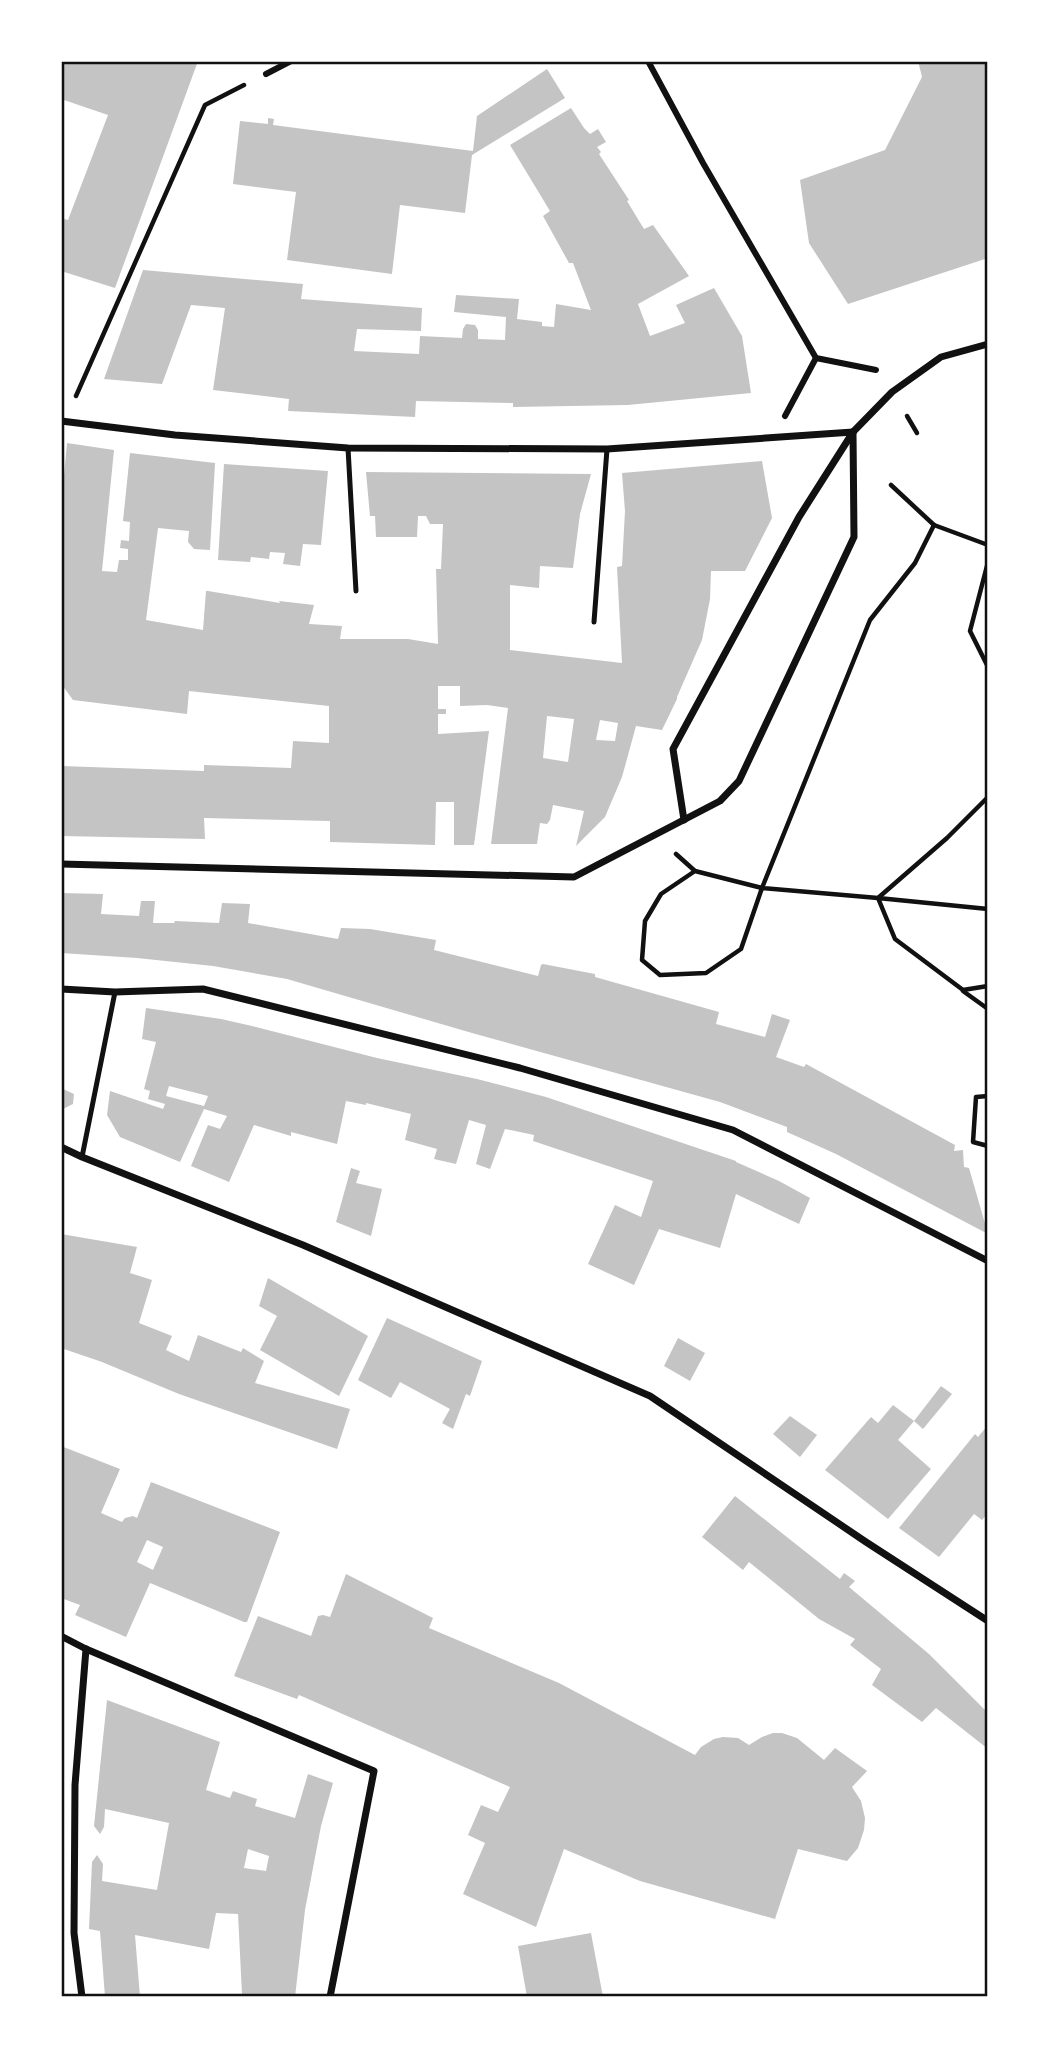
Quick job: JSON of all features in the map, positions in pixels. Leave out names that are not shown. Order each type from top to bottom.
[{"type":"street","points":[[266,74],[291,61]]},
{"type":"street","points":[[648,61],[703,163],[816,358],[876,370]]},
{"type":"street","points":[[684,820],[673,749],[799,517],[853,432],[892,392],[940,358],[988,344]]},
{"type":"street","points":[[785,416],[816,358]]},
{"type":"street","points":[[63,421],[175,435],[348,448],[607,449],[853,432]]},
{"type":"street","points":[[61,864],[574,877],[720,801],[739,781],[854,537],[853,432]]},
{"type":"street","points":[[61,989],[115,992],[203,989],[520,1069],[733,1130],[988,1261]]},
{"type":"street","points":[[61,1147],[303,1245],[650,1396],[988,1621]]},
{"type":"street","points":[[61,1636],[374,1771],[330,1997]]},
{"type":"street","points":[[82,1997],[74,1933],[75,1785],[86,1649]]},
{"type":"lane","points":[[348,448],[356,591]]},
{"type":"lane","points":[[594,622],[607,449]]},
{"type":"lane","points":[[82,1157],[115,992]]},
{"type":"path","points":[[63,421],[205,105],[266,74]]},
{"type":"path","points":[[891,485],[933,525],[988,545]]},
{"type":"path","points":[[695,872],[661,894],[645,921],[642,960],[660,975],[706,973],[741,949],[762,888],[870,620],[915,563],[933,525]]},
{"type":"path","points":[[988,562],[970,631],[988,667]]},
{"type":"path","points":[[878,898],[947,838],[988,797]]},
{"type":"path","points":[[654,835],[695,872],[762,888],[988,909]]},
{"type":"path","points":[[878,898],[895,939],[988,1009]]},
{"type":"path","points":[[962,990],[988,986]]},
{"type":"path","points":[[988,1096],[976,1097],[973,1142],[988,1146]]},
{"type":"building","points":[[61,61],[198,61],[115,288],[61,271],[61,218],[68,220],[108,115],[61,99]]},
{"type":"building","points":[[918,61],[988,61],[988,258],[848,304],[809,243],[800,180],[885,150],[922,77]]},
{"type":"building","points":[[547,69],[565,98],[472,155],[465,213],[400,205],[392,274],[287,260],[296,192],[233,184],[240,121],[268,124],[268,118],[274,119],[273,125],[473,151],[477,116]]},
{"type":"building","points":[[571,108],[590,134],[598,129],[606,142],[597,147],[601,152],[599,154],[644,229],[653,225],[689,276],[638,304],[650,336],[685,323],[676,305],[714,288],[742,336],[751,393],[628,405],[513,407],[513,403],[416,401],[415,417],[288,411],[289,399],[213,390],[225,308],[191,305],[162,384],[104,379],[143,270],[303,284],[301,299],[422,308],[421,331],[357,329],[354,351],[419,354],[420,336],[462,338],[466,324],[475,325],[478,339],[505,340],[506,317],[454,312],[456,295],[519,299],[517,319],[542,322],[542,326],[554,327],[556,304],[591,310],[573,263],[569,263],[543,216],[550,211],[510,145]]},
{"type":"building","points":[[67,443],[114,450],[102,571],[117,572],[119,560],[128,560],[128,549],[120,548],[121,540],[129,541],[130,522],[123,521],[130,453],[215,463],[210,550],[194,549],[188,542],[189,531],[158,528],[146,620],[203,630],[208,591],[280,603],[279,601],[314,605],[309,624],[342,626],[340,639],[408,639],[438,644],[436,569],[441,569],[443,524],[430,524],[426,516],[418,516],[417,537],[376,537],[375,516],[370,516],[366,472],[591,474],[580,514],[573,568],[540,566],[539,588],[510,585],[510,650],[622,663],[617,567],[622,566],[625,511],[622,473],[762,461],[772,518],[745,571],[711,571],[710,599],[702,640],[662,730],[636,726],[622,777],[605,817],[576,846],[584,811],[553,805],[550,820],[547,824],[540,823],[537,844],[491,844],[508,708],[487,705],[460,706],[460,686],[438,686],[438,709],[446,709],[446,714],[438,714],[438,734],[489,731],[474,845],[454,845],[454,802],[436,802],[435,845],[330,842],[330,821],[204,818],[205,839],[61,836],[61,766],[204,771],[204,765],[291,768],[293,741],[329,743],[329,706],[189,691],[187,714],[73,700],[62,685],[64,675],[61,675],[61,508]],"holes":[[[547,716],[574,719],[568,762],[543,758]],[[600,720],[618,723],[615,741],[596,740]]]},
{"type":"building","points":[[224,464],[328,471],[321,545],[303,544],[300,566],[283,564],[285,553],[270,552],[269,559],[251,557],[250,562],[218,560]]},
{"type":"building","points":[[61,893],[103,894],[101,914],[139,916],[141,901],[155,901],[153,923],[219,923],[222,903],[250,904],[248,923],[338,939],[341,928],[370,929],[436,940],[434,950],[538,976],[543,964],[595,974],[595,977],[719,1012],[716,1024],[765,1037],[772,1014],[790,1020],[776,1057],[804,1067],[806,1064],[955,1145],[954,1151],[963,1150],[964,1167],[969,1168],[988,1234],[836,1154],[787,1132],[787,1127],[720,1102],[287,979],[213,966],[61,953]]},
{"type":"building","points":[[146,1008],[221,1019],[377,1058],[477,1079],[546,1097],[736,1161],[810,1198],[799,1224],[736,1194],[720,1248],[659,1229],[634,1285],[588,1264],[615,1205],[641,1217],[653,1181],[533,1141],[534,1135],[505,1129],[490,1169],[476,1164],[486,1125],[469,1120],[456,1164],[434,1159],[437,1149],[405,1140],[411,1114],[346,1101],[337,1144],[291,1132],[291,1136],[254,1125],[229,1182],[191,1166],[208,1125],[220,1129],[227,1116],[204,1109],[180,1162],[120,1137],[107,1115],[110,1091],[163,1109],[165,1104],[148,1099],[150,1091],[144,1089],[156,1042],[142,1039]],"holes":[[[169,1086],[208,1096],[204,1106],[166,1096]]]},
{"type":"building","points":[[61,1088],[74,1094],[73,1104],[61,1110]]},
{"type":"building","points":[[351,1168],[360,1171],[356,1183],[382,1189],[371,1236],[336,1222]]},
{"type":"building","points":[[61,1234],[137,1247],[130,1273],[152,1280],[139,1323],[172,1336],[166,1350],[189,1361],[198,1335],[241,1352],[243,1348],[264,1361],[255,1383],[350,1409],[337,1449],[179,1394],[61,1348]]},
{"type":"building","points":[[268,1278],[368,1336],[339,1396],[260,1350],[277,1316],[259,1306]]},
{"type":"building","points":[[387,1318],[482,1361],[470,1396],[466,1394],[453,1429],[442,1423],[450,1409],[400,1382],[391,1398],[358,1380]]},
{"type":"building","points":[[678,1338],[705,1353],[690,1381],[664,1366]]},
{"type":"building","points":[[941,1386],[952,1394],[923,1429],[914,1421]]},
{"type":"building","points":[[893,1405],[914,1421],[898,1440],[931,1469],[888,1519],[825,1470],[871,1417],[878,1423]]},
{"type":"building","points":[[790,1416],[817,1435],[800,1457],[773,1434]]},
{"type":"building","points":[[988,1425],[988,1513],[982,1520],[974,1514],[939,1557],[899,1528],[975,1434],[978,1437]]},
{"type":"building","points":[[61,1446],[120,1469],[101,1513],[122,1522],[125,1518],[137,1518],[151,1482],[280,1532],[247,1622],[150,1583],[126,1637],[75,1615],[80,1605],[61,1598]],"holes":[[[147,1540],[163,1547],[153,1570],[137,1562]]]},
{"type":"building","points":[[735,1496],[840,1579],[844,1573],[855,1581],[849,1587],[929,1654],[988,1713],[988,1749],[936,1708],[922,1722],[872,1685],[881,1669],[850,1645],[855,1639],[819,1619],[749,1562],[743,1570],[702,1537]]},
{"type":"building","points":[[346,1574],[433,1618],[429,1628],[559,1683],[695,1755],[701,1747],[714,1739],[738,1738],[749,1745],[773,1733],[797,1738],[824,1760],[835,1748],[867,1771],[852,1787],[861,1801],[865,1818],[858,1848],[847,1861],[798,1849],[775,1919],[640,1881],[564,1849],[536,1927],[463,1894],[485,1843],[468,1835],[481,1805],[498,1812],[510,1787],[299,1695],[297,1699],[234,1676],[258,1616],[311,1636],[318,1616],[330,1617]]},
{"type":"building","points":[[107,1700],[220,1742],[206,1790],[230,1798],[233,1791],[257,1799],[255,1806],[295,1818],[308,1774],[333,1783],[321,1826],[305,1910],[295,1997],[211,1997],[211,1994],[242,1994],[238,1914],[216,1913],[209,1949],[135,1935],[140,1997],[105,1997],[100,1931],[89,1929],[92,1862],[97,1855],[103,1864],[102,1881],[157,1890],[169,1823],[105,1809],[104,1827],[100,1834],[94,1826]],"holes":[[[248,1849],[269,1856],[266,1871],[244,1868]]]},
{"type":"building","points":[[591,1933],[603,1997],[527,1997],[518,1946]]}]
